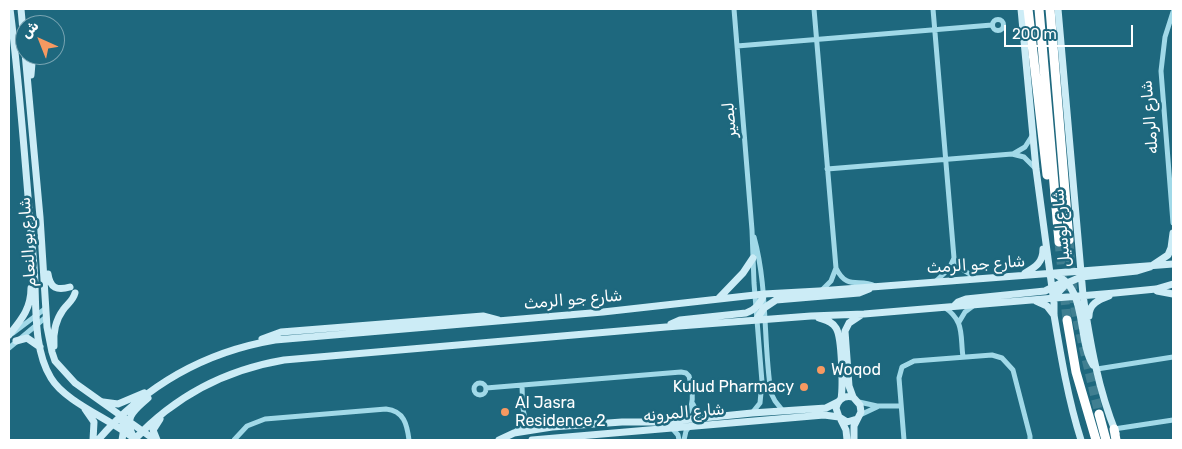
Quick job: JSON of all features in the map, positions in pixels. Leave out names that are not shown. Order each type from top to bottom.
[{"type":"highway","points":[[1028,9],[1049,186],[1055,202]]},
{"type":"highway","name":"شارع لوسيل","points":[[1039,9],[1059,242]]},
{"type":"highway","name":"شارع لوسيل","points":[[1050,9],[1070,240]]},
{"type":"highway","points":[[1067,320],[1076,372],[1096,440]]},
{"type":"highway","points":[[1099,414],[1106,440]]},
{"type":"highway","points":[[1114,429],[1118,440]]},
{"type":"main road","name":"شارع بو النعام","points":[[10,9],[36,315],[44,362],[52,380],[66,394],[113,423],[126,425],[137,437]]},
{"type":"main road","name":"شارع بو النعام","points":[[23,9],[28,90],[40,208],[49,344],[55,361],[75,383],[121,416],[137,437]]},
{"type":"main road","name":"شارع لوسيل","points":[[1022,9],[1032,136],[1054,315],[1073,416],[1081,440]]},
{"type":"main road","name":"شارع لوسيل","points":[[1058,9],[1080,273],[1088,332],[1096,369],[1114,429]]},
{"type":"main road","points":[[28,90],[31,65]]},
{"type":"main road","points":[[1153,265],[1168,254],[1171,248],[1173,233]]},
{"type":"main road","points":[[1022,275],[1041,261],[1044,234]]},
{"type":"main road","points":[[42,255],[46,260],[48,277],[52,286],[59,290],[72,290],[73,299],[58,317],[54,330],[55,361]]},
{"type":"main road","points":[[720,298],[743,273],[753,258]]},
{"type":"main road","points":[[1153,265],[1173,264]]},
{"type":"main road","name":"شارع جو الرمث","points":[[98,440],[121,416],[154,388],[172,376],[212,357],[245,346],[275,340],[603,312],[764,294],[1050,273],[1137,271],[1153,265]]},
{"type":"main road","points":[[1050,273],[1066,282],[1075,296],[1088,356],[1096,369]]},
{"type":"main road","points":[[953,306],[966,299],[1052,289],[1080,273]]},
{"type":"main road","points":[[9,336],[27,310],[34,275]]},
{"type":"main road","points":[[1053,298],[1066,282]]},
{"type":"main road","points":[[137,437],[166,409],[196,389],[227,374],[256,365],[278,361],[666,327],[864,314],[1116,293],[1173,284]]},
{"type":"main road","points":[[756,320],[764,308],[776,300],[859,293],[876,286]]},
{"type":"main road","points":[[1149,289],[1173,294]]},
{"type":"main road","points":[[1088,332],[1090,308],[1099,300],[1116,293]]},
{"type":"main road","points":[[666,327],[680,320],[746,313],[756,307],[764,294]]},
{"type":"main road","points":[[1031,300],[1047,306],[1054,315]]},
{"type":"main road","points":[[854,440],[854,429],[861,409],[849,386],[845,331],[850,323],[864,314]]},
{"type":"main road","points":[[811,316],[831,322],[838,332],[842,387],[836,408],[846,430],[847,440]]},
{"type":"main road","points":[[16,341],[27,338],[40,347]]},
{"type":"main road","points":[[122,440],[126,425],[136,409],[168,383],[172,376]]},
{"type":"main road","points":[[99,401],[118,404],[154,388]]},
{"type":"main road","points":[[839,400],[846,397],[856,399]]},
{"type":"main road","name":"شارع المرونه","points":[[499,440],[514,433],[605,423],[663,422],[826,408],[839,400]]},
{"type":"main road","points":[[80,403],[94,422],[93,440]]},
{"type":"main road","points":[[137,437],[156,440],[153,430],[166,409]]},
{"type":"main road","name":"شارع المرونه","points":[[532,440],[827,414],[840,419]]},
{"type":"main road","points":[[840,419],[848,422],[858,417]]},
{"type":"main road","points":[[137,437],[146,440]]},
{"type":"street","name":"لبصير","points":[[734,9],[752,230],[754,295],[762,397],[752,413]]},
{"type":"street","points":[[814,9],[836,268],[842,278],[850,283],[868,283],[876,286]]},
{"type":"street","points":[[933,9],[954,258],[962,270],[976,278]]},
{"type":"street","name":"شارع الرمله","points":[[1173,12],[1165,37],[1160,71],[1173,223]]},
{"type":"street","points":[[737,46],[992,25]]},
{"type":"street","points":[[1012,154],[1025,147],[1032,136]]},
{"type":"street","points":[[827,170],[1012,154],[1024,157],[1036,169]]},
{"type":"street","name":"لبصير","points":[[752,230],[757,247],[764,294],[764,320],[771,393],[775,402],[784,411]]},
{"type":"street","points":[[936,282],[949,269],[954,258]]},
{"type":"street","points":[[819,291],[831,281],[836,268]]},
{"type":"street","points":[[959,322],[965,312],[976,304]]},
{"type":"street","points":[[944,307],[954,314],[959,322],[962,357]]},
{"type":"street","points":[[9,336],[46,308]]},
{"type":"street","points":[[9,348],[46,317]]},
{"type":"street","points":[[904,440],[899,378],[902,367],[911,362],[995,356],[1002,358],[1015,374],[1030,440]]},
{"type":"street","points":[[1096,369],[1173,357]]},
{"type":"street","points":[[486,388],[681,372],[689,376],[692,403],[690,411],[682,420]]},
{"type":"street","points":[[522,386],[525,417],[529,426],[540,430]]},
{"type":"street","points":[[856,399],[877,406],[901,406]]},
{"type":"street","points":[[692,403],[698,414],[708,417]]},
{"type":"street","points":[[858,417],[877,406]]},
{"type":"street","points":[[234,440],[247,426],[265,419],[386,409],[397,412],[405,420],[408,426],[409,440]]},
{"type":"street","points":[[514,433],[522,425],[525,417]]},
{"type":"street","points":[[1114,429],[1173,420]]},
{"type":"street","points":[[684,440],[686,431],[690,426]]},
{"type":"street","points":[[672,428],[678,435],[679,440]]},
{"type":"tunnel","points":[[1069,240],[1076,316],[1099,414]]},
{"type":"tunnel","points":[[1059,242],[1067,320]]},
{"type":"place","name":"Woqod","points":[[821,370]]},
{"type":"place","name":"Kulud Pharmacy","points":[[804,387]]},
{"type":"place","name":"Al Jasra Residence 2","points":[[505,412]]}]
